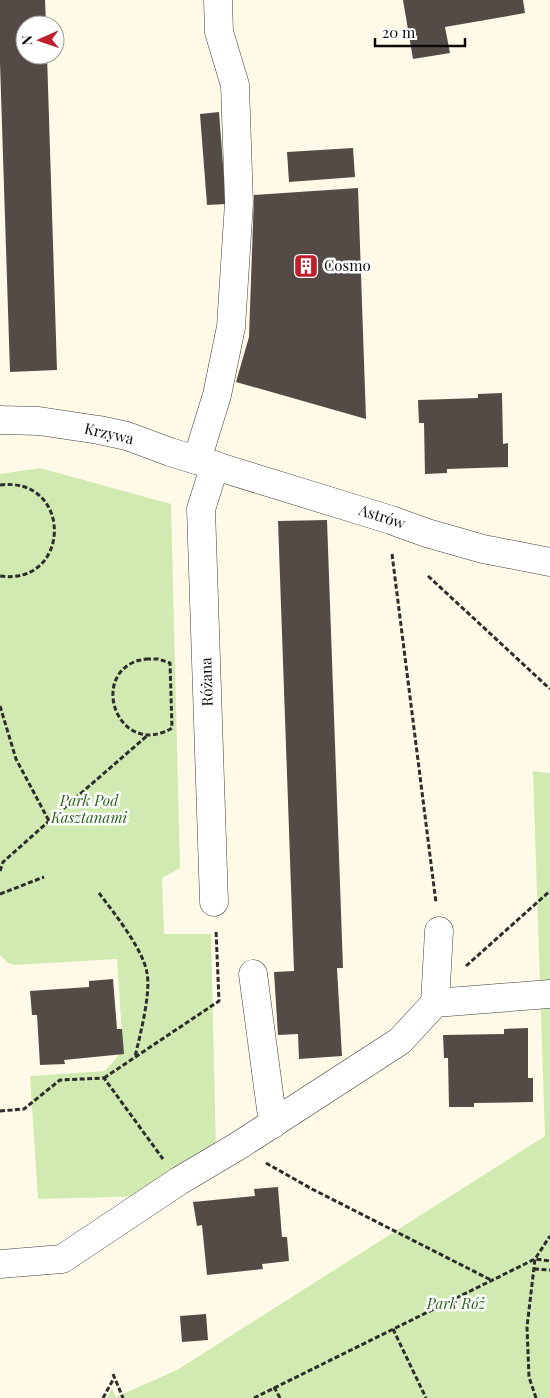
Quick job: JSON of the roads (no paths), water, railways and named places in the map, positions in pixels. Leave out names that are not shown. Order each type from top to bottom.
[{"type":"street","name":"Różana","points":[[214,902],[201,509],[206,462],[230,327],[239,203],[235,85],[219,32],[218,0]]},
{"type":"street","name":"Krzywa","points":[[0,420],[39,420],[99,430],[127,436],[170,452],[206,462]]},
{"type":"street","name":"Astrów","points":[[206,462],[474,546],[550,562]]},
{"type":"street","points":[[0,1264],[62,1259],[179,1181],[273,1124],[400,1041],[435,1003],[439,931]]},
{"type":"street","points":[[253,974],[273,1124]]},
{"type":"street","points":[[435,1003],[550,994]]},
{"type":"place","name":"Cosmo","points":[[306,266]]},
{"type":"park label","name":"Park Pod Kasztanami","points":[[89,810]]},
{"type":"park label","name":"Park Róż","points":[[456,1304]]}]
